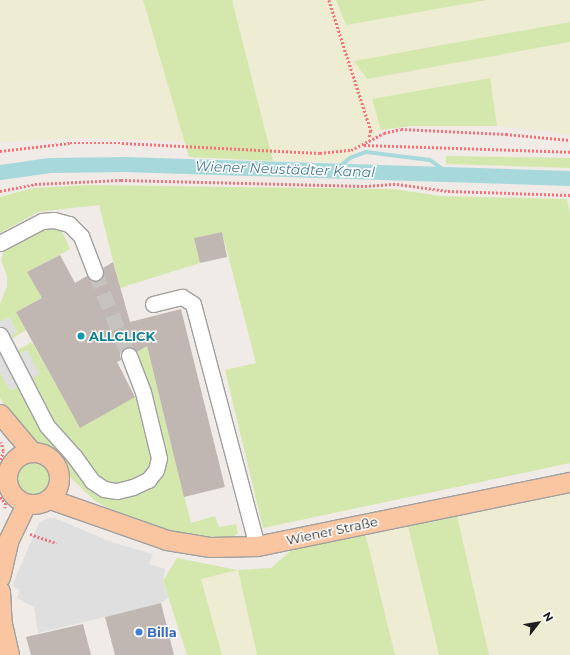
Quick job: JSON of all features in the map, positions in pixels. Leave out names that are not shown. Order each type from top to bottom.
[{"type":"main road","name":"Wiener Straße","points":[[0,414],[32,452],[40,453],[54,462],[60,478],[96,515]]},
{"type":"main road","points":[[0,418],[5,471],[10,490],[16,498],[26,504],[39,504],[50,499],[57,490],[60,478]]},
{"type":"main road","points":[[5,471],[22,454],[32,452]]},
{"type":"main road","name":"Wiener Straße","points":[[50,499],[130,529],[167,540],[210,548],[257,546],[570,482]]},
{"type":"main road","points":[[0,577],[8,541],[26,504]]},
{"type":"main road","points":[[0,591],[1,624],[8,655]]},
{"type":"lane","points":[[0,243],[42,220],[54,220],[69,224],[81,236],[95,272]]},
{"type":"lane","points":[[153,304],[182,297],[193,304],[257,546]]},
{"type":"lane","points":[[0,335],[47,426],[74,456],[92,481],[104,489],[117,491],[134,487],[148,480],[156,470],[159,458],[143,392],[129,356]]},
{"type":"path","points":[[329,0],[371,131],[369,140]]},
{"type":"path","points":[[0,151],[70,143],[122,143],[320,153],[351,150],[384,133],[401,129],[506,134],[570,140]]},
{"type":"path","points":[[363,145],[570,152]]},
{"type":"path","points":[[0,191],[35,184],[121,180],[365,186],[397,184],[448,191],[570,195]]},
{"type":"path","points":[[0,438],[5,471]]},
{"type":"shaded area","points":[[0,0],[143,0],[184,141],[79,138],[0,142]]},
{"type":"shaded area","points":[[232,0],[336,0],[346,25],[487,0],[570,0],[570,22],[355,61],[367,79],[570,42],[570,134],[497,126],[490,78],[373,100],[381,130],[343,162],[273,161]]},
{"type":"shaded area","points":[[9,317],[17,332],[8,337],[18,355],[27,350],[40,374],[10,390],[0,372],[0,322]]},
{"type":"shaded area","points":[[570,490],[570,655],[489,655],[457,516]]},
{"type":"shaded area","points":[[48,518],[55,518],[111,542],[153,554],[149,564],[165,569],[163,581],[168,598],[161,603],[38,633],[34,607],[17,598],[20,590],[12,586],[39,523]]},
{"type":"shaded area","points":[[408,526],[439,655],[395,655],[365,533]]},
{"type":"shaded area","points":[[238,570],[257,655],[222,655],[201,579]]},
{"type":"green space","points":[[143,0],[232,0],[273,161],[189,157]]},
{"type":"green space","points":[[336,0],[487,0],[346,25]]},
{"type":"green space","points":[[570,22],[570,42],[367,79],[354,61]]},
{"type":"green space","points":[[490,78],[497,126],[411,126],[381,130],[372,99]]},
{"type":"green space","points":[[446,156],[570,158],[570,168],[446,164]]},
{"type":"green space","points":[[88,185],[394,189],[440,196],[567,199],[570,214],[570,463],[263,528],[225,370],[256,363],[222,232],[194,238],[200,263],[120,288],[99,205],[38,212],[0,233],[0,197],[33,188]]},
{"type":"green space","points":[[45,225],[54,226],[62,231],[70,249],[28,272],[42,298],[16,312],[26,330],[10,340],[8,337],[17,332],[9,317],[0,322],[0,304],[7,286],[7,276],[1,260],[4,251],[9,244]]},
{"type":"green space","points":[[140,319],[191,523],[215,516],[219,527],[236,524],[238,533],[233,537],[219,539],[186,535],[150,527],[119,515],[94,500],[71,478],[55,454],[31,438],[17,424],[0,398],[0,372],[10,390],[19,386],[98,493],[109,497],[125,496],[164,459],[138,351]]},
{"type":"green space","points":[[32,342],[80,427],[136,396],[153,458],[149,469],[142,476],[116,485],[105,483],[95,476],[53,423],[30,380],[27,350],[18,355],[16,351]]},
{"type":"green space","points":[[29,461],[35,461],[39,462],[46,468],[49,478],[48,485],[42,492],[35,495],[29,495],[25,494],[18,488],[15,481],[15,475],[16,471],[22,464]]},
{"type":"green space","points":[[457,516],[489,655],[439,655],[408,526]]},
{"type":"green space","points":[[365,533],[395,655],[257,655],[238,570],[271,568],[294,548]]},
{"type":"green space","points":[[177,558],[238,570],[201,579],[222,655],[187,655],[163,581]]},
{"type":"building","points":[[222,232],[227,257],[200,263],[194,238]]},
{"type":"building","name":"ALLCLICK","points":[[60,255],[75,283],[87,276],[93,281],[99,280],[104,274],[103,268],[113,262],[130,322],[181,309],[225,487],[184,497],[147,346],[137,352],[131,347],[125,348],[120,354],[121,360],[117,362],[135,397],[80,428],[16,312],[42,298],[27,272]]},
{"type":"building","name":"Billa","points":[[161,603],[174,655],[115,655],[105,617]]},
{"type":"building","points":[[83,624],[91,655],[31,655],[26,637]]},
{"type":"waterway","points":[[334,171],[350,158],[366,152],[430,160],[449,174]]},
{"type":"waterway","name":"Wiener Neustädter Kanal","points":[[0,172],[50,165],[124,164],[570,178]]},
{"type":"tunnel","points":[[95,272],[129,356]]},
{"type":"place","name":"ALLCLICK","points":[[81,336]]},
{"type":"place","name":"Billa","points":[[139,632]]}]
